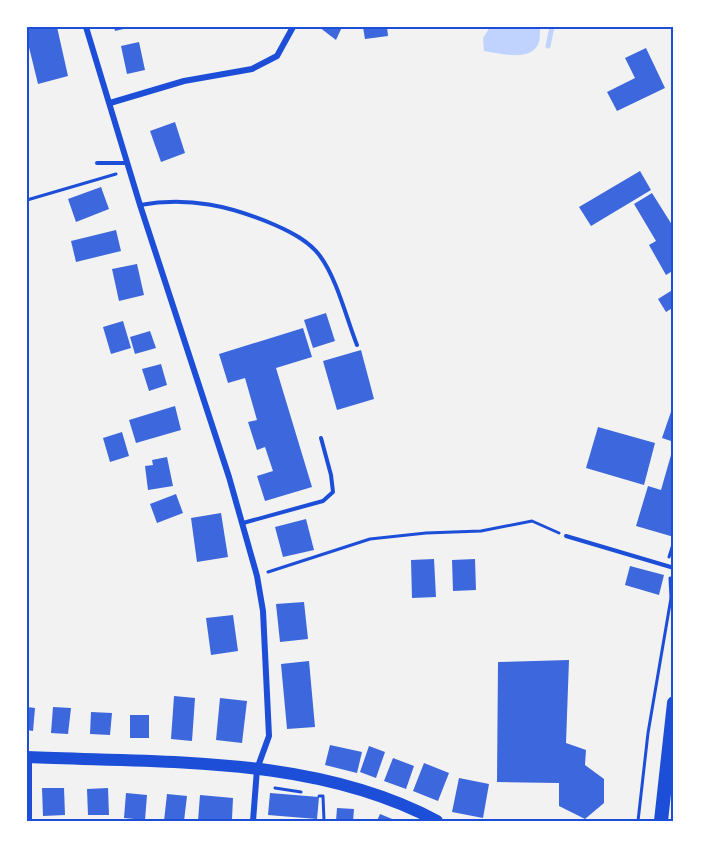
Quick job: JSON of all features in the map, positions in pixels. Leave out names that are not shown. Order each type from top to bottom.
[{"type":"main road","points":[[661,821],[674,704]]},
{"type":"main road","points":[[29,757],[257,769],[352,787],[411,807],[437,821]]},
{"type":"street","points":[[86,27],[257,576],[263,610],[269,736],[257,769],[253,821]]},
{"type":"street","points":[[110,103],[184,81],[252,69],[277,56],[293,27]]},
{"type":"lane","points":[[97,163],[127,163]]},
{"type":"lane","points":[[140,205],[161,201],[220,205],[287,230],[314,249],[328,267],[357,345]]},
{"type":"lane","points":[[242,523],[323,501],[333,492],[321,438]]},
{"type":"lane","points":[[566,536],[674,568]]},
{"type":"lane","points":[[29,757],[30,821]]},
{"type":"path","points":[[27,200],[129,170]]},
{"type":"path","points":[[257,576],[370,540],[426,533],[481,531],[532,521],[566,536]]},
{"type":"path","points":[[638,821],[648,733],[671,598]]},
{"type":"path","points":[[256,784],[322,796],[324,821]]},
{"type":"water","points":[[490,27],[540,27],[539,42],[530,53],[522,55],[484,51],[483,38]]},
{"type":"building","points":[[27,27],[57,27],[68,76],[38,84],[27,39]]},
{"type":"building","points":[[114,27],[128,27],[128,28],[115,31]]},
{"type":"building","points":[[319,27],[342,27],[336,40]]},
{"type":"building","points":[[363,27],[387,27],[388,36],[365,39]]},
{"type":"building","points":[[139,42],[145,70],[127,74],[121,46]]},
{"type":"building","points":[[646,48],[665,88],[617,111],[607,92],[635,78],[625,58]]},
{"type":"building","points":[[175,122],[185,153],[161,162],[150,131]]},
{"type":"building","points":[[640,171],[651,190],[591,226],[579,207]]},
{"type":"building","points":[[101,187],[109,209],[76,222],[68,199]]},
{"type":"building","points":[[652,193],[674,228],[674,270],[666,275],[649,245],[656,241],[634,204]]},
{"type":"building","points":[[116,230],[121,251],[76,262],[71,241]]},
{"type":"building","points":[[137,264],[144,295],[119,301],[112,269]]},
{"type":"building","points":[[674,289],[674,307],[666,312],[658,299]]},
{"type":"building","points":[[326,313],[335,341],[313,348],[304,320]]},
{"type":"building","points":[[123,321],[131,348],[111,354],[103,327]]},
{"type":"building","points":[[303,328],[312,357],[276,368],[312,487],[265,501],[257,476],[273,471],[265,447],[257,450],[248,422],[257,420],[245,378],[228,383],[219,354]]},
{"type":"building","points":[[150,331],[156,348],[135,354],[130,337]]},
{"type":"building","points":[[361,350],[374,399],[337,410],[323,361]]},
{"type":"building","points":[[161,364],[167,385],[149,391],[142,369]]},
{"type":"building","points":[[674,403],[674,442],[662,438]]},
{"type":"building","points":[[175,406],[181,430],[136,443],[129,420]]},
{"type":"building","points":[[598,427],[655,443],[644,485],[586,468]]},
{"type":"building","points":[[122,432],[129,456],[110,462],[103,438]]},
{"type":"building","points":[[671,455],[674,456],[674,537],[636,526],[648,486],[661,490]]},
{"type":"building","points":[[167,457],[173,486],[148,490],[145,466],[153,465],[152,460]]},
{"type":"building","points":[[176,494],[183,513],[157,523],[150,504]]},
{"type":"building","points":[[221,513],[228,557],[197,562],[191,518]]},
{"type":"building","points":[[306,519],[314,550],[283,557],[275,527]]},
{"type":"building","points":[[434,559],[436,597],[412,598],[411,560]]},
{"type":"building","points":[[475,559],[476,590],[453,591],[452,560]]},
{"type":"building","points":[[630,566],[664,575],[659,595],[625,585]]},
{"type":"building","points":[[304,602],[308,639],[280,642],[276,604]]},
{"type":"building","points":[[233,615],[238,651],[211,655],[206,618]]},
{"type":"building","points":[[569,660],[566,743],[586,750],[585,765],[604,779],[604,803],[585,819],[559,806],[559,783],[497,782],[498,662]]},
{"type":"building","points":[[309,661],[315,727],[287,729],[281,664]]},
{"type":"building","points":[[174,696],[195,698],[192,741],[171,739]]},
{"type":"building","points":[[220,698],[247,701],[242,743],[216,740]]},
{"type":"building","points":[[27,707],[35,708],[33,731],[27,730]]},
{"type":"building","points":[[53,707],[71,708],[68,734],[51,733]]},
{"type":"building","points":[[91,712],[112,713],[110,735],[90,734]]},
{"type":"building","points":[[130,715],[149,715],[149,738],[130,738]]},
{"type":"building","points":[[330,745],[362,752],[357,773],[325,765]]},
{"type":"building","points":[[369,746],[385,752],[376,778],[360,772]]},
{"type":"building","points":[[393,758],[414,766],[406,789],[384,781]]},
{"type":"building","points":[[424,763],[449,773],[438,801],[413,791]]},
{"type":"building","points":[[459,778],[489,784],[483,818],[452,812]]},
{"type":"building","points":[[42,788],[64,788],[65,815],[43,816]]},
{"type":"building","points":[[108,788],[109,815],[88,815],[87,789]]},
{"type":"building","points":[[126,793],[147,795],[145,820],[124,818]]},
{"type":"building","points":[[270,793],[319,797],[317,819],[268,815]]},
{"type":"building","points":[[167,794],[187,796],[184,821],[164,821]]},
{"type":"building","points":[[200,795],[233,798],[232,819],[198,821]]},
{"type":"building","points":[[337,808],[354,809],[353,821],[336,821]]},
{"type":"building","points":[[380,814],[397,821],[377,821]]},
{"type":"waterway","points":[[548,46],[552,27]]}]
